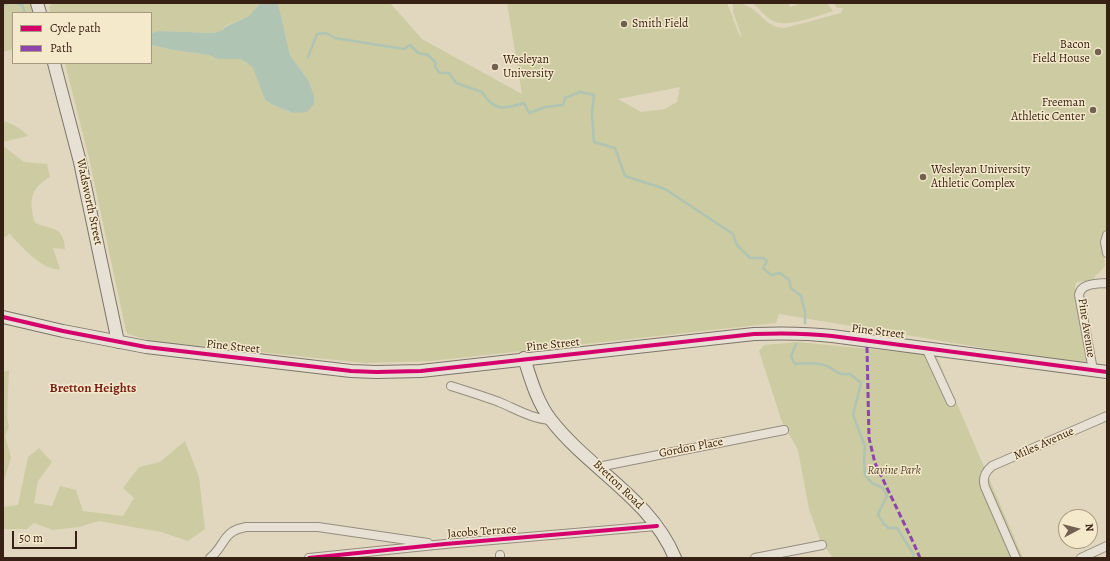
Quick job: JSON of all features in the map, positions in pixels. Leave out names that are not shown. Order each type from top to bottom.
[{"type":"street","name":"Wadsworth Street","points":[[54,64],[80,162],[118,342]]},
{"type":"street","points":[[1107,235],[1105,242],[1107,254]]},
{"type":"street","name":"Pine Avenue","points":[[1093,370],[1079,295],[1083,287],[1107,283]]},
{"type":"street","name":"Pine Street","points":[[3,317],[63,331],[153,348],[376,372],[421,371],[524,358],[754,334],[782,333],[805,333],[832,336],[1107,372]]},
{"type":"street","points":[[926,348],[951,402]]},
{"type":"street","name":"Bretton Road","points":[[524,358],[536,392],[551,420],[598,467],[630,496],[657,526],[675,558]]},
{"type":"street","points":[[451,386],[498,402],[529,416],[551,420]]},
{"type":"street","name":"Miles Avenue","points":[[1016,558],[983,482],[987,470],[992,466],[1107,416]]},
{"type":"street","name":"Gordon Place","points":[[598,467],[784,430]]},
{"type":"street","name":"Jacobs Terrace","points":[[309,558],[444,544],[657,526]]},
{"type":"street","name":"Jacobs Terrace","points":[[210,558],[231,532],[239,528],[246,527],[318,527],[444,544]]},
{"type":"street","points":[[755,558],[822,545]]},
{"type":"street","points":[[1081,558],[1107,546]]},
{"type":"green space","points":[[3,3],[31,3],[34,12],[12,12],[12,49],[3,52]]},
{"type":"green space","points":[[53,3],[260,3],[249,16],[225,26],[223,30],[214,33],[159,31],[152,33],[152,12],[50,12],[49,7]]},
{"type":"green space","points":[[278,3],[390,3],[422,39],[522,94],[507,3],[727,3],[739,34],[742,37],[733,12],[733,3],[742,4],[749,7],[771,24],[777,27],[785,28],[841,13],[843,8],[837,8],[833,3],[1107,3],[1107,244],[1103,249],[1105,266],[1095,276],[1094,280],[1077,282],[1075,285],[1087,365],[779,314],[776,323],[431,361],[365,363],[151,341],[128,334],[126,331],[89,158],[65,64],[152,64],[152,45],[209,55],[218,59],[240,59],[253,67],[265,100],[293,113],[308,80],[290,55]],"holes":[[[680,87],[677,102],[665,109],[641,112],[618,99]]]},
{"type":"green space","points":[[752,3],[788,3],[790,7],[802,3],[827,3],[833,11],[794,22],[779,23],[770,19]]},
{"type":"green space","points":[[3,121],[17,127],[28,136],[3,142]]},
{"type":"green space","points":[[3,146],[24,162],[47,164],[50,177],[34,191],[32,197],[32,209],[35,223],[56,230],[62,236],[65,249],[53,248],[60,269],[53,269],[39,262],[9,233],[6,237],[3,237]]},
{"type":"green space","name":"Ravine Park","points":[[798,342],[937,357],[1023,558],[833,558],[820,540],[809,509],[798,450],[782,422],[759,351],[764,345]]},
{"type":"green space","points":[[9,370],[7,416],[9,427],[5,436],[11,457],[3,485],[3,372]]},
{"type":"green space","points":[[185,441],[199,477],[205,529],[188,541],[161,532],[99,521],[79,527],[53,530],[34,523],[27,529],[3,529],[3,507],[18,505],[28,457],[39,448],[52,462],[38,481],[34,503],[52,506],[60,486],[76,490],[83,511],[123,516],[134,498],[123,488],[139,467],[160,462]]},
{"type":"shaded area","points":[[260,3],[278,3],[290,55],[308,80],[314,96],[314,104],[307,112],[293,113],[265,100],[253,68],[240,59],[218,59],[209,55],[152,45],[152,33],[159,31],[214,33],[223,30],[225,27],[249,16]]},
{"type":"waterway","points":[[3,5],[8,3]]},
{"type":"waterway","points":[[17,3],[22,5],[25,12]]},
{"type":"waterway","points":[[308,57],[317,34],[326,33],[335,38],[404,49],[410,45],[418,53],[428,55],[436,63],[435,67],[440,73],[449,73],[456,83],[482,92],[486,98],[496,106],[511,107],[524,103],[529,113],[546,107],[563,105],[565,98],[580,92],[594,95],[592,113],[594,142],[615,148],[625,176],[665,189],[733,234],[737,245],[750,258],[763,258],[767,261],[763,268],[771,275],[780,273],[789,280],[791,288],[801,296],[805,312],[805,323]]},
{"type":"waterway","points":[[796,344],[791,356],[795,364],[811,363],[823,365],[838,373],[850,374],[861,383],[853,415],[865,446],[865,475],[872,483],[883,488],[887,496],[878,514],[888,528],[897,528],[914,555],[913,558]]},
{"type":"marked path","points":[[867,347],[869,438],[875,463],[920,558]]},
{"type":"cycle path","points":[[3,317],[63,331],[146,347],[351,371],[421,371],[754,334],[784,333],[832,336],[1107,372]]},
{"type":"cycle path","points":[[309,558],[445,544],[657,526]]},
{"type":"place","name":"Smith Field","points":[[624,24]]},
{"type":"place","name":"Bacon Field House","points":[[1098,52]]},
{"type":"place","name":"Wesleyan University","points":[[495,67]]},
{"type":"place","name":"Freeman Athletic Center","points":[[1093,110]]},
{"type":"place","name":"Wesleyan University Athletic Complex","points":[[923,177]]},
{"type":"district","name":"Bretton Heights","points":[[93,389]]}]
